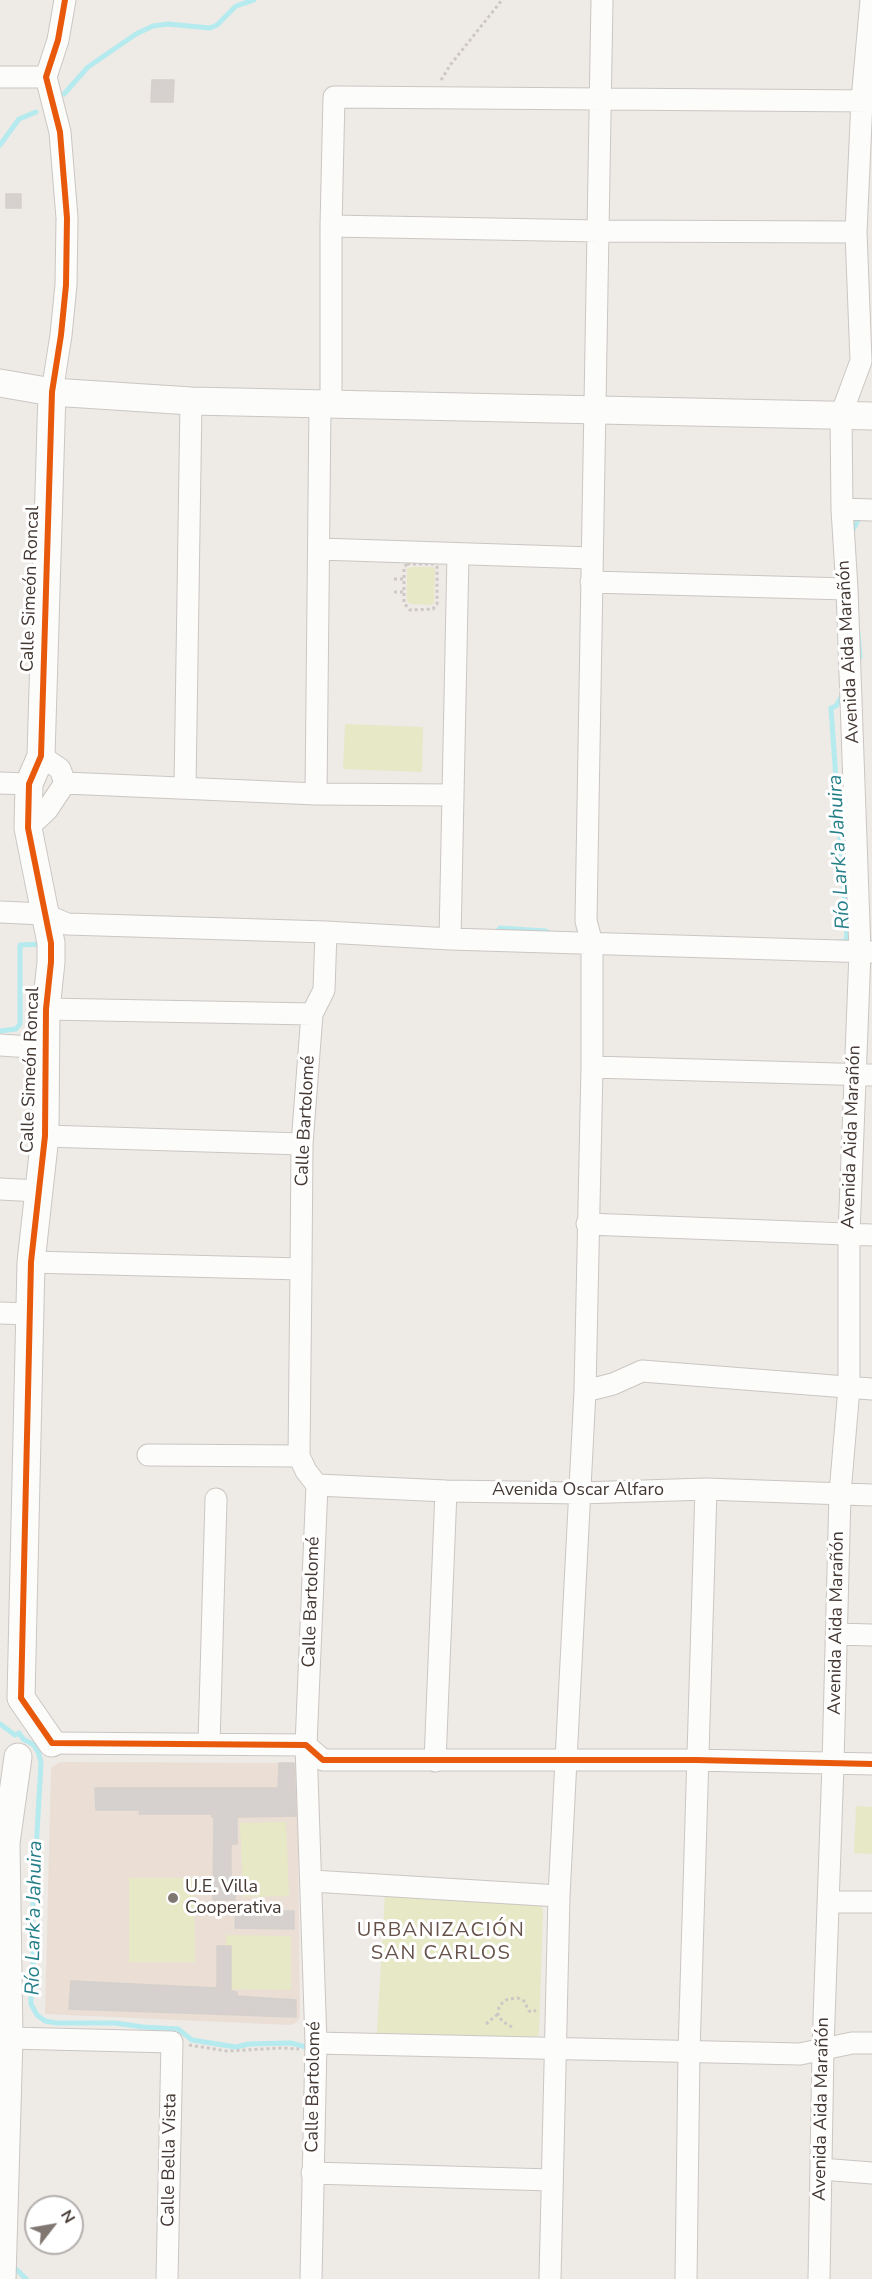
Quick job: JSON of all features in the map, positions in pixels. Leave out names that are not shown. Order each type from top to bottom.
[{"type":"street","points":[[52,392],[66,285],[67,218],[60,132],[46,77],[58,40],[65,0]]},
{"type":"street","points":[[550,2279],[559,1896],[585,1391],[592,1067],[591,943],[586,921],[602,0]]},
{"type":"street","name":"Avenida Aida Marañón","points":[[819,2279],[823,2048],[840,1493],[849,1388],[849,1234],[863,1074],[866,952],[864,827],[842,509],[841,415],[861,361],[864,263],[856,232],[867,101],[871,0]]},
{"type":"street","points":[[0,77],[46,77]]},
{"type":"street","points":[[316,794],[320,549],[334,97],[867,101]]},
{"type":"street","points":[[331,226],[599,231],[856,232]]},
{"type":"street","points":[[0,383],[52,392],[191,401],[872,416]]},
{"type":"street","name":"Calle Simeón Roncal","points":[[52,392],[41,756],[29,784],[28,828],[51,943],[46,1009],[45,1136],[31,1262],[31,1314],[10,1698],[52,1743]]},
{"type":"street","points":[[185,787],[191,401]]},
{"type":"street","points":[[842,509],[872,510]]},
{"type":"street","points":[[320,549],[591,558]]},
{"type":"street","points":[[450,939],[458,554]]},
{"type":"street","points":[[591,582],[847,589]]},
{"type":"street","points":[[41,756],[60,769],[65,783]]},
{"type":"street","points":[[0,783],[29,784]]},
{"type":"street","points":[[65,783],[316,794],[453,795]]},
{"type":"street","points":[[28,828],[48,810],[65,783]]},
{"type":"street","points":[[0,912],[44,914],[67,924],[866,952]]},
{"type":"street","name":"Calle Bartolomé","points":[[299,1456],[302,1144],[312,1014],[324,990],[326,932]]},
{"type":"street","points":[[46,1009],[312,1014]]},
{"type":"street","points":[[0,1045],[46,1048]]},
{"type":"street","points":[[592,1067],[863,1074]]},
{"type":"street","points":[[45,1136],[302,1144]]},
{"type":"street","points":[[0,1189],[38,1191]]},
{"type":"street","points":[[588,1224],[872,1235]]},
{"type":"street","points":[[31,1262],[301,1269]]},
{"type":"street","points":[[0,1313],[31,1314]]},
{"type":"street","points":[[585,1391],[613,1384],[642,1371],[872,1389]]},
{"type":"street","points":[[148,1455],[299,1456],[306,1471],[317,1485]]},
{"type":"street","name":"Calle Bartolomé","points":[[311,2279],[316,2051],[306,1745],[317,1485]]},
{"type":"street","name":"Avenida Oscar Alfaro","points":[[317,1485],[446,1491],[580,1493],[706,1489],[872,1495]]},
{"type":"street","points":[[686,2279],[688,2053],[706,1489]]},
{"type":"street","points":[[435,1761],[446,1491]]},
{"type":"street","points":[[209,1744],[216,1499]]},
{"type":"street","points":[[837,1634],[872,1635]]},
{"type":"street","points":[[52,1743],[306,1745],[323,1760],[566,1759],[872,1764]]},
{"type":"street","points":[[2,2279],[9,2038],[3,1843],[18,1757]]},
{"type":"street","points":[[312,1881],[559,1896]]},
{"type":"street","points":[[828,1902],[872,1902]]},
{"type":"street","points":[[9,2038],[172,2042]]},
{"type":"street","name":"Calle Bella Vista","points":[[167,2279],[172,2042]]},
{"type":"street","points":[[316,2051],[500,2048],[800,2054],[852,2043],[872,2043]]},
{"type":"street","points":[[821,2169],[872,2172]]},
{"type":"street","points":[[312,2173],[551,2180]]},
{"type":"path","points":[[428,98],[451,64],[502,0]]},
{"type":"path","points":[[407,564],[434,564],[437,567],[437,604],[433,609],[410,610],[404,603],[404,592],[404,567],[407,564]]},
{"type":"path","points":[[394,579],[404,579]]},
{"type":"path","points":[[394,592],[404,592]]},
{"type":"path","points":[[500,2048],[501,2036],[513,2026],[502,2021],[498,2014],[503,2002],[513,1997],[524,2001],[529,2011],[533,2012],[540,2007],[555,2007]]},
{"type":"path","points":[[486,2024],[498,2014]]},
{"type":"path","points":[[172,2042],[227,2051],[298,2049],[307,2052],[316,2051]]},
{"type":"shaded area","name":"U.E. Villa Cooperativa","points":[[60,1762],[297,1763],[300,2017],[297,2022],[291,2025],[45,2014],[51,1768]]},
{"type":"green space","points":[[433,567],[435,570],[434,603],[431,605],[411,604],[407,601],[407,569]]},
{"type":"green space","points":[[345,724],[423,727],[422,772],[343,769]]},
{"type":"green space","points":[[856,1806],[872,1807],[872,1854],[854,1853]]},
{"type":"green space","points":[[286,1822],[289,1896],[243,1897],[240,1823]]},
{"type":"green space","points":[[129,1878],[194,1878],[195,1962],[129,1962]]},
{"type":"green space","points":[[385,1895],[538,1902],[543,1909],[539,2034],[536,2037],[377,2033]]},
{"type":"green space","points":[[226,1935],[291,1936],[291,1990],[226,1989]]},
{"type":"building","points":[[152,80],[174,80],[173,102],[151,102]]},
{"type":"building","points":[[6,194],[21,194],[21,208],[6,208]]},
{"type":"building","points":[[279,1763],[294,1763],[296,1816],[237,1817],[237,1844],[231,1844],[231,1883],[236,1883],[235,1900],[213,1900],[214,1817],[212,1814],[139,1814],[140,1810],[96,1810],[95,1788],[278,1788]]},
{"type":"building","points":[[236,1903],[275,1904],[275,1911],[294,1911],[294,1929],[235,1928]]},
{"type":"building","points":[[217,1946],[231,1946],[231,1991],[237,1992],[237,1996],[296,2000],[296,2017],[69,2009],[71,1981],[217,1988]]},
{"type":"waterway","name":"Río Lark’a Jahuira","points":[[64,94],[88,67],[136,34],[153,26],[168,24],[210,28],[217,25],[236,6],[254,0]]},
{"type":"waterway","name":"Río Lark’a Jahuira","points":[[0,145],[19,119],[36,112]]},
{"type":"waterway","name":"Río Lark’a Jahuira","points":[[851,534],[862,517]]},
{"type":"waterway","name":"Río Lark’a Jahuira","points":[[856,664],[860,657],[858,633]]},
{"type":"waterway","name":"Río Lark’a Jahuira","points":[[839,942],[847,938],[831,708],[836,706],[843,694]]},
{"type":"waterway","name":"Río Lark’a Jahuira","points":[[496,933],[500,928],[545,931],[552,934]]},
{"type":"waterway","points":[[0,1031],[16,1029],[20,1024],[20,945],[43,944]]},
{"type":"waterway","name":"Río Lark’a Jahuira","points":[[0,1724],[15,1735],[19,1733],[23,1739],[34,1745],[41,1763],[32,1921],[34,1985],[31,2004],[37,2015],[45,2021],[56,2023],[115,2023],[178,2029],[192,2040],[236,2047],[249,2044],[291,2043],[310,2048]]},
{"type":"waterway","name":"Río Lark’a Jahuira","points":[[12,2265],[26,2279]]},
{"type":"cycle path","points":[[65,0],[58,40],[46,77],[60,132],[67,218],[66,285],[52,392],[41,756],[29,784],[28,828],[51,943],[51,962],[46,1009],[45,1136],[31,1262],[21,1698],[52,1743],[306,1745],[323,1760],[696,1760],[872,1764]]},
{"type":"place","name":"U.E. Villa Cooperativa","points":[[173,1898]]},
{"type":"district","name":"URBANIZACIÓN SAN CARLOS","points":[[441,1942]]}]
